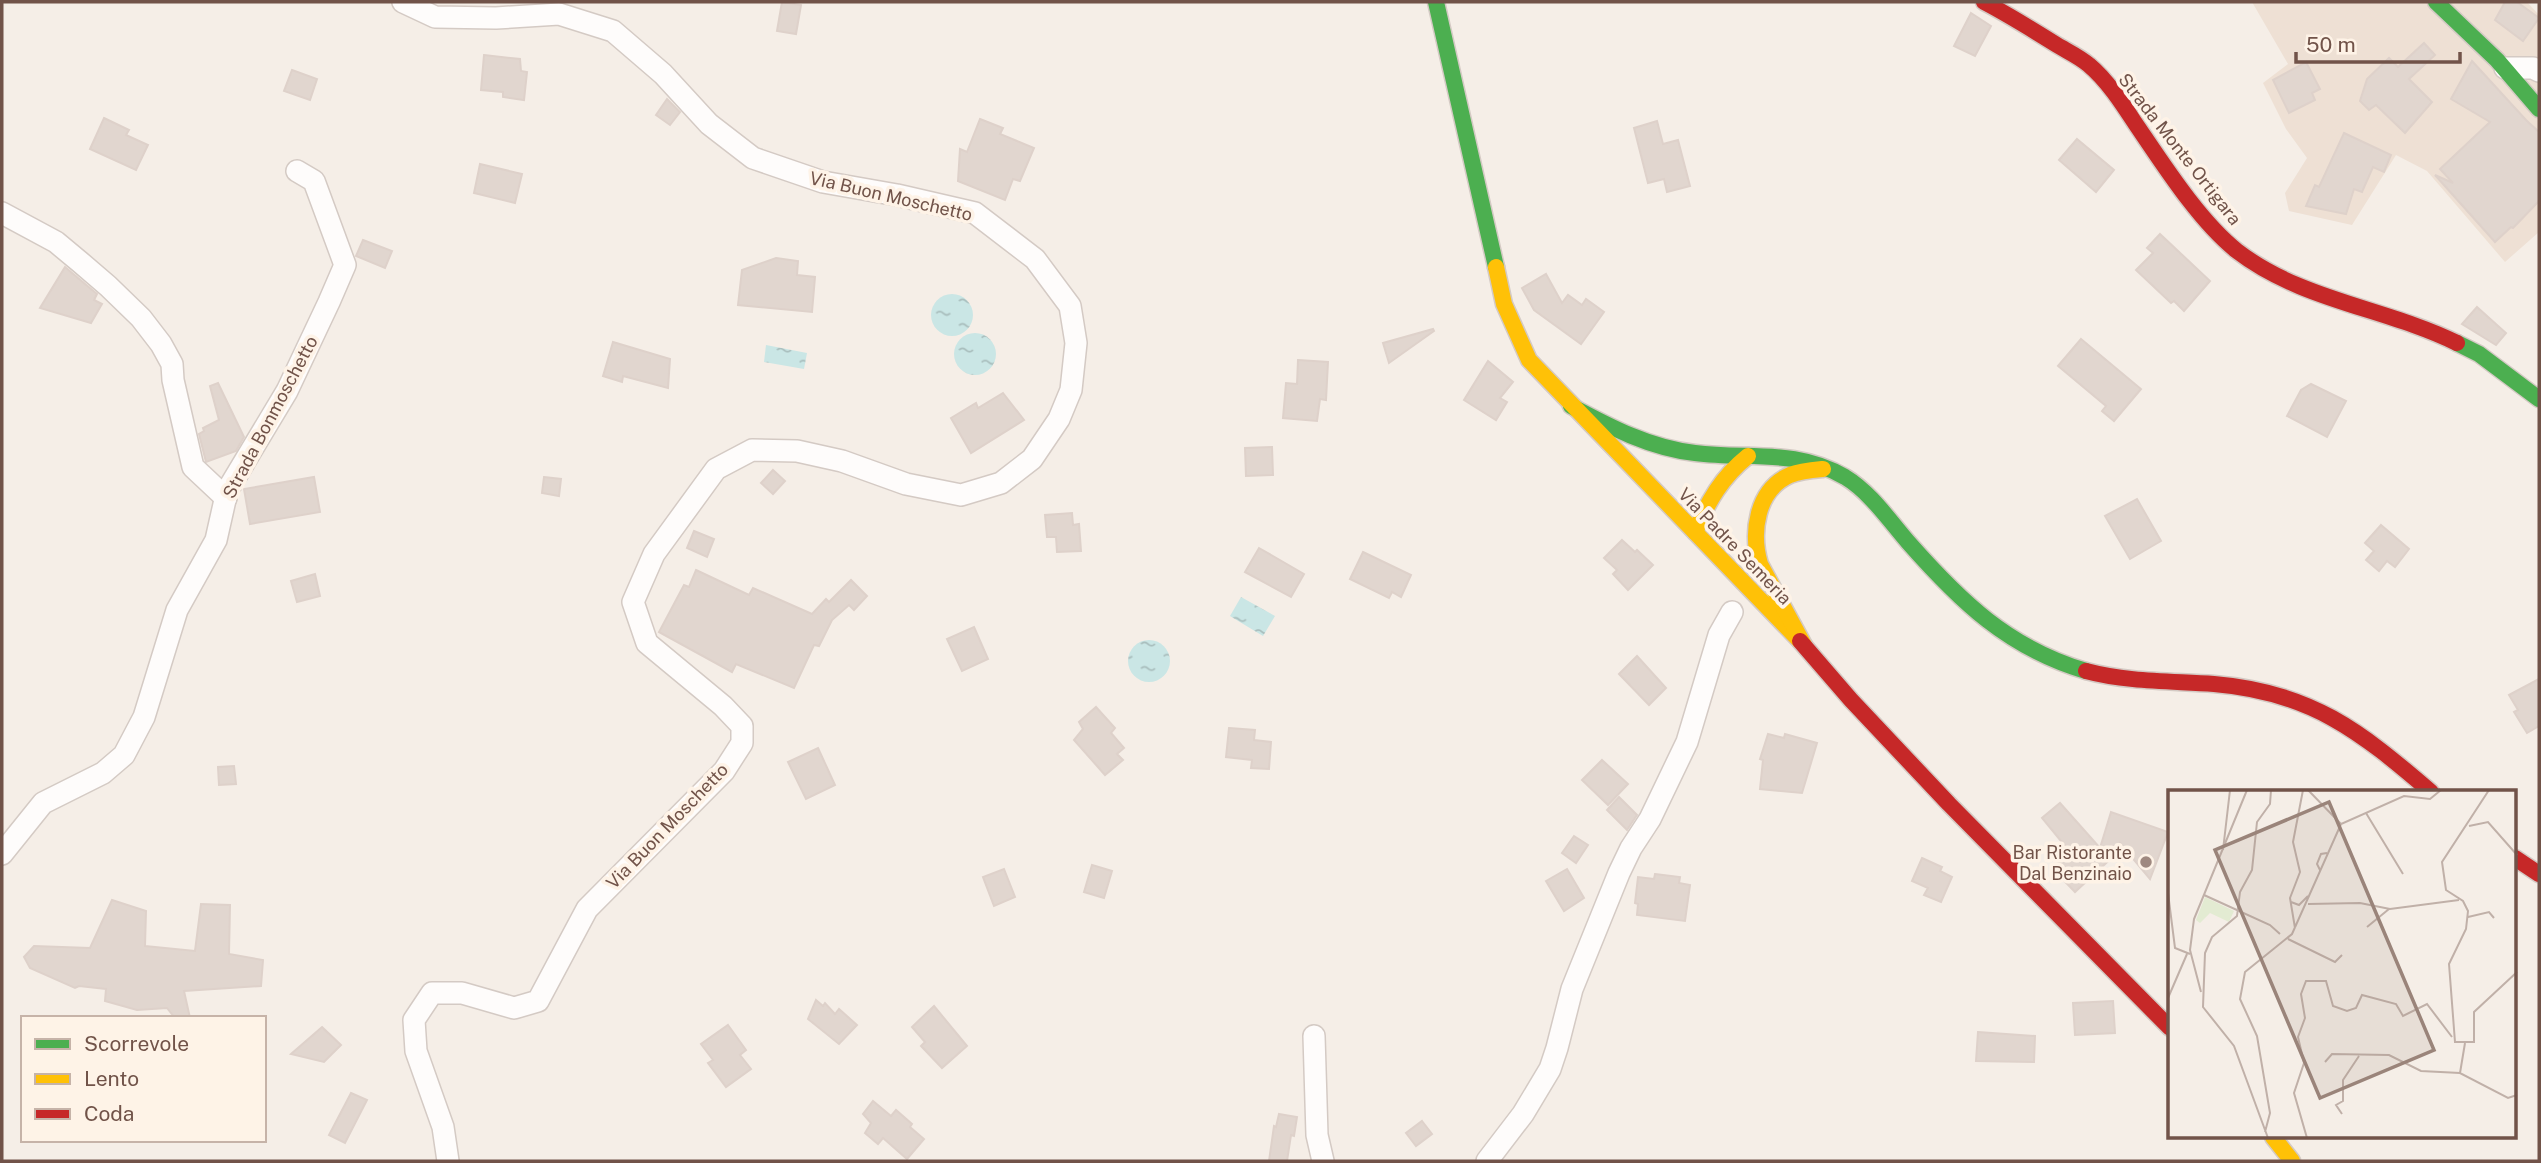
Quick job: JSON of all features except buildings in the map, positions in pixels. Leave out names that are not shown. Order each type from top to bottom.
[{"type":"main road","name":"Via Padre Semeria","points":[[1436,2],[1504,304],[1529,360],[1804,645],[1851,700],[1949,804],[2168,1026]]},
{"type":"main road","name":"Strada Monte Ortigara","points":[[1984,2],[2089,65],[2118,98],[2161,161],[2210,225],[2237,251],[2273,274],[2307,290],[2432,331],[2479,354],[2539,399]]},
{"type":"main road","points":[[2436,2],[2505,68],[2539,109]]},
{"type":"main road","points":[[1571,406],[1623,435],[1647,444],[1692,453],[1784,456],[1847,478],[1954,593],[1987,623],[2042,656],[2101,675],[2216,683],[2281,695],[2328,713],[2428,790]]},
{"type":"main road","points":[[1695,532],[1716,487],[1727,473],[1748,456]]},
{"type":"main road","points":[[1745,512],[1765,499],[1775,486],[1787,477],[1823,469]]},
{"type":"main road","points":[[1765,499],[1757,524],[1756,545],[1760,563],[1804,645]]},
{"type":"main road","points":[[1695,532],[1721,524]]},
{"type":"main road","points":[[2516,859],[2539,874]]},
{"type":"main road","points":[[2274,1138],[2292,1161]]},
{"type":"street","name":"Via Buon Moschetto","points":[[403,2],[435,17],[496,18],[559,14],[613,31],[663,74],[709,124],[753,158],[823,182],[975,213],[1035,259],[1070,306],[1076,343],[1071,390],[1059,419],[1032,459],[1001,482],[961,495],[906,484],[842,461],[797,451],[752,450],[716,469],[654,554],[634,602],[647,643],[723,706],[742,726],[742,743],[724,771],[587,909],[538,1000],[514,1008],[462,993],[432,993],[414,1020],[416,1051],[443,1127],[448,1161]]},
{"type":"street","points":[[2505,68],[2533,68],[2539,71]]},
{"type":"street","name":"Strada Bonmoschetto","points":[[2,854],[43,803],[103,773],[124,755],[144,717],[177,610],[216,540],[227,491],[287,391],[330,302],[345,265],[314,181],[297,171]]},
{"type":"street","points":[[2,213],[56,242],[141,318],[172,364],[173,380],[193,467],[226,498]]},
{"type":"street","points":[[1487,1161],[1523,1114],[1550,1069],[1572,989],[1630,848],[1650,819],[1687,742],[1719,635],[1732,612]]},
{"type":"street","points":[[1314,1036],[1317,1136],[1323,1161]]},
{"type":"shaded area","points":[[2252,2],[2527,2],[2539,15],[2539,232],[2505,262],[2427,171],[2396,155],[2352,225],[2289,211],[2285,193],[2307,158],[2286,129],[2263,83],[2288,64]]},
{"type":"water","points":[[952,294],[967,300],[973,315],[967,330],[952,336],[937,330],[931,315],[937,300]]},
{"type":"water","points":[[975,333],[990,339],[996,354],[990,369],[975,375],[960,369],[954,354],[960,339]]},
{"type":"water","points":[[766,345],[807,353],[804,369],[764,362]]},
{"type":"water","points":[[1241,597],[1275,616],[1263,636],[1230,616]]},
{"type":"water","points":[[1149,640],[1164,646],[1170,661],[1164,676],[1149,682],[1134,676],[1128,661],[1134,646]]},
{"type":"traffic: fast","points":[[1436,2],[1496,267]]},
{"type":"traffic: fast","points":[[2436,2],[2497,60],[2539,109]]},
{"type":"traffic: fast","points":[[2457,343],[2479,354],[2539,399]]},
{"type":"traffic: fast","points":[[1571,406],[1616,429],[1662,446],[1695,453],[1808,462],[1845,477],[1871,498],[1927,564],[1987,620],[2033,649],[2086,671]]},
{"type":"traffic: slow","points":[[1496,267],[1504,304],[1529,360],[1800,641]]},
{"type":"traffic: slow","points":[[1695,532],[1717,490],[1748,456]]},
{"type":"traffic: slow","points":[[1804,645],[1760,564],[1757,526],[1763,502],[1779,482],[1790,475],[1823,469]]},
{"type":"traffic: slow","points":[[2274,1138],[2292,1161]]},
{"type":"traffic: jam","points":[[1984,2],[2078,57],[2096,71],[2195,208],[2237,251],[2289,282],[2457,343]]},
{"type":"traffic: jam","points":[[1800,641],[1851,700],[1949,804],[2168,1026]]},
{"type":"traffic: jam","points":[[2086,671],[2133,679],[2248,688],[2279,696],[2307,706],[2357,733],[2429,790]]},
{"type":"traffic: jam","points":[[2516,859],[2539,874]]},
{"type":"place","name":"Bar Ristorante Dal Benzinaio","points":[[2146,862]]}]
